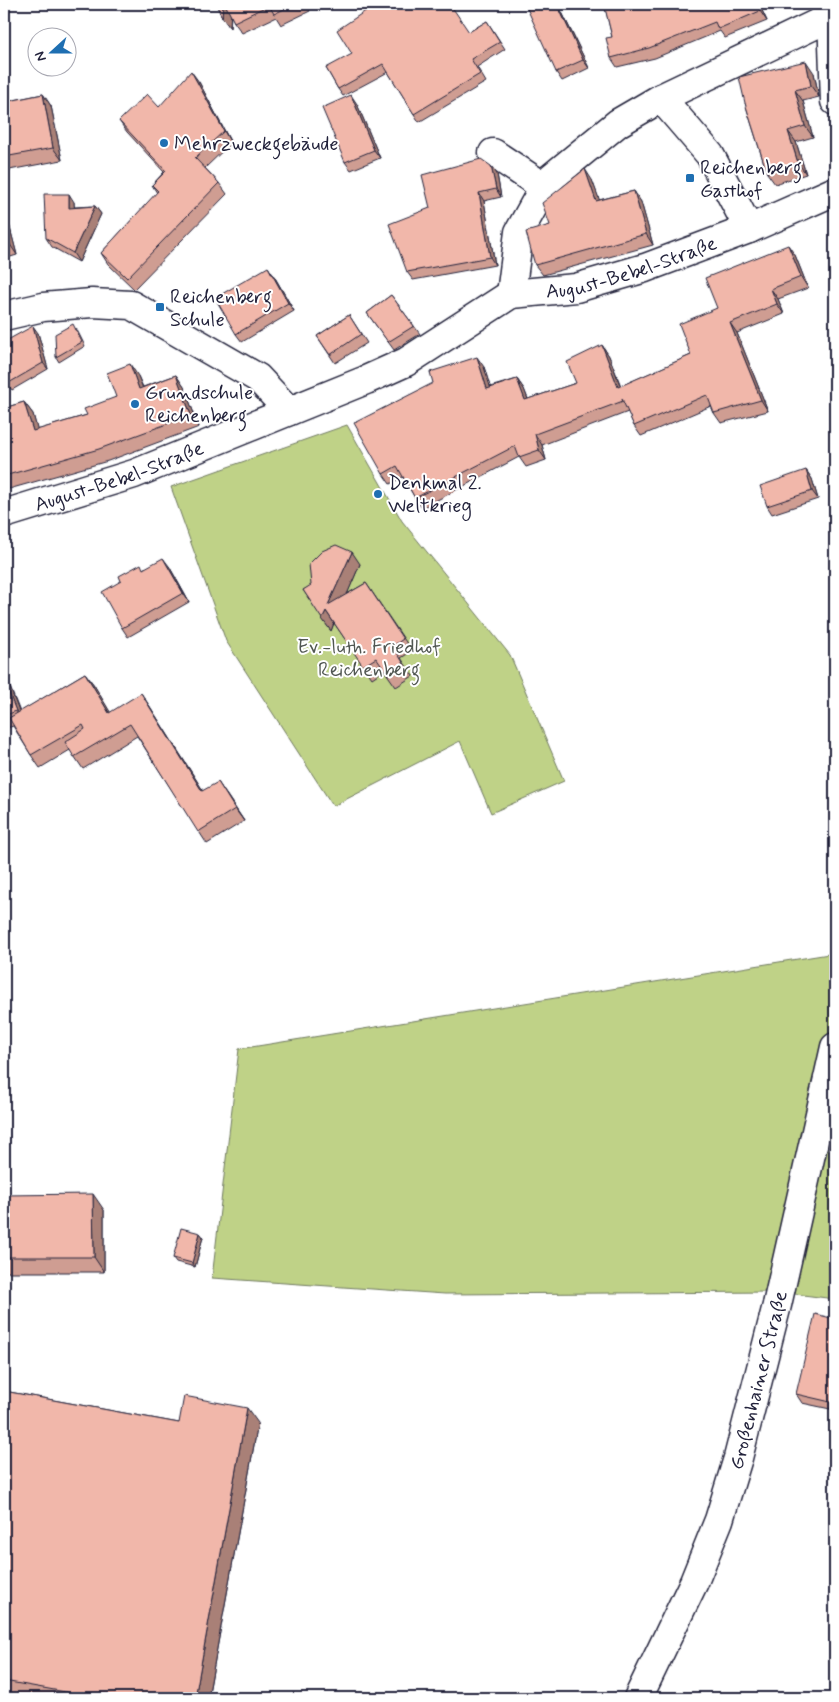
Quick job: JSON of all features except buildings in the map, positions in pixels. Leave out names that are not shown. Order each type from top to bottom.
[{"type":"street","name":"August-Bebel-Straße","points":[[511,294],[519,232],[544,187],[552,177],[618,122],[660,98],[832,11]]},
{"type":"street","points":[[832,11],[835,101]]},
{"type":"street","points":[[660,98],[710,155],[748,229]]},
{"type":"street","points":[[492,154],[544,187]]},
{"type":"street","name":"August-Bebel-Straße","points":[[4,514],[134,474],[406,362],[511,294],[576,288],[646,268],[748,229],[835,191]]},
{"type":"street","points":[[4,316],[43,307],[83,304],[132,305],[258,378],[289,411]]},
{"type":"street","name":"Großenhainer Straße","points":[[639,1698],[694,1582],[719,1520],[733,1476],[772,1324],[835,1047]]},
{"type":"green space","name":"Ev.-luth. Friedhof Reichenberg","points":[[347,425],[402,521],[510,655],[564,781],[491,813],[460,741],[333,806],[226,641],[171,487]]},
{"type":"green space","points":[[835,953],[835,1299],[779,1292],[445,1294],[212,1278],[239,1049]]},
{"type":"place","name":"Mehrzweckgebäude","points":[[164,143]]},
{"type":"place","name":"Reichenberg Gasthof","points":[[690,178]]},
{"type":"place","name":"Reichenberg Schule","points":[[160,307]]},
{"type":"place","name":"Grundschule Reichenberg","points":[[135,404]]},
{"type":"place","name":"Denkmal 2. Weltkrieg","points":[[378,494]]}]
